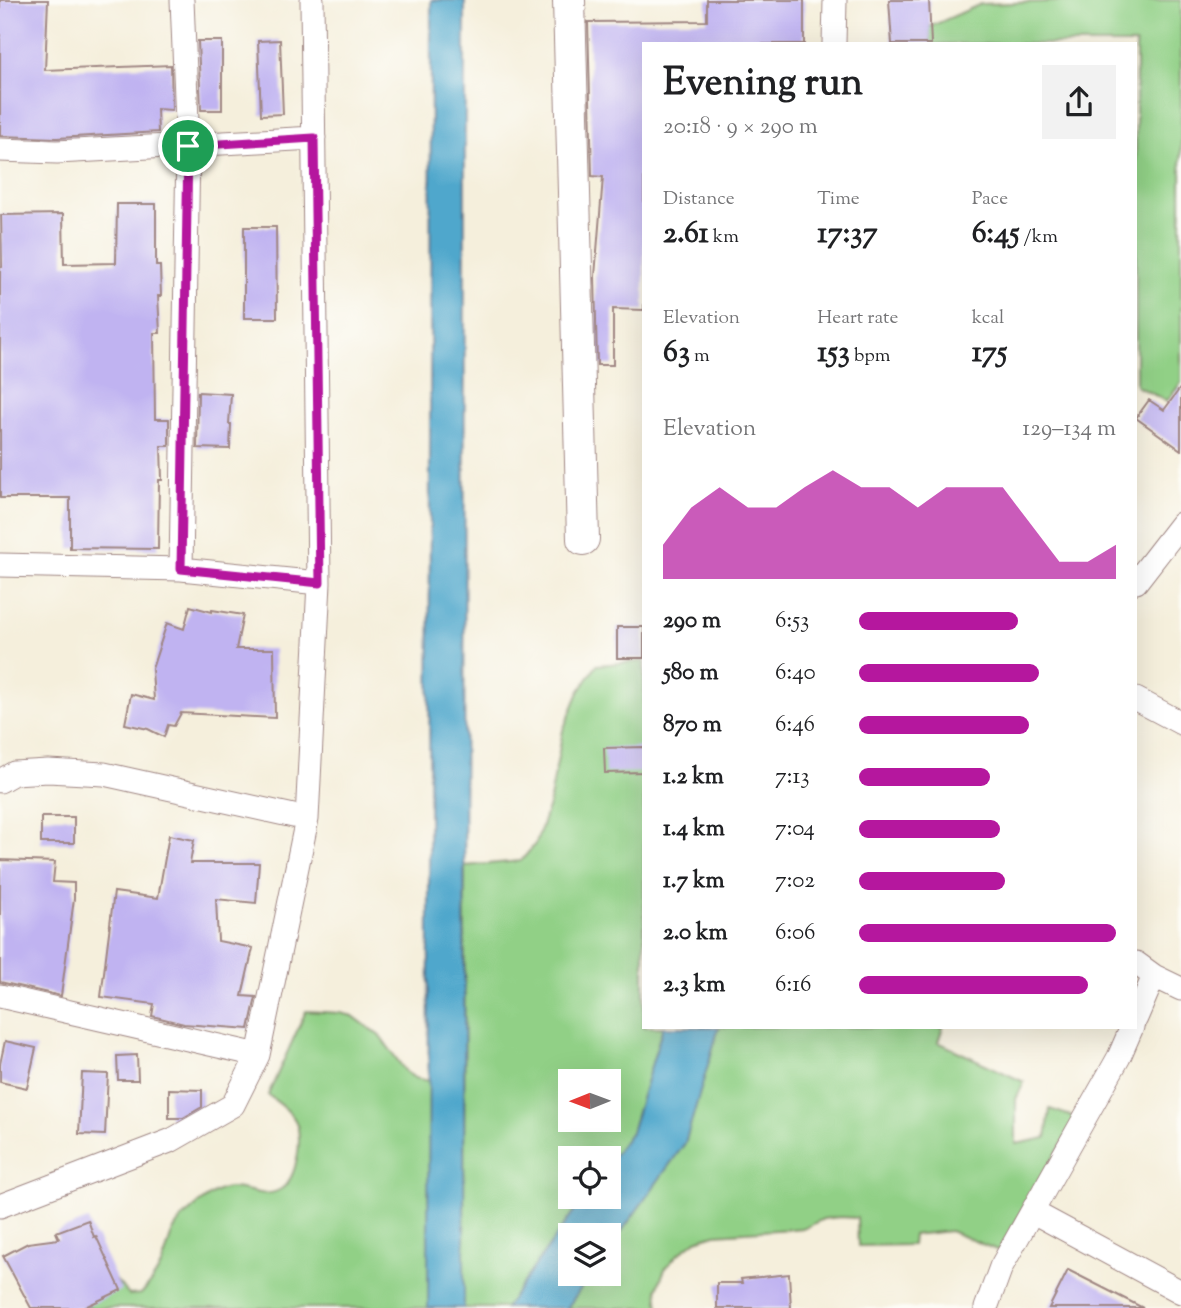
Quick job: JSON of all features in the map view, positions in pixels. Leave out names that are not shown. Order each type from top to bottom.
[{"type":"street","points":[[181,569],[188,146],[182,0]]},
{"type":"street","points":[[0,1206],[172,1140],[233,1105],[258,1055],[307,819],[320,583],[312,0]]},
{"type":"street","points":[[569,0],[583,539]]},
{"type":"street","points":[[834,42],[835,0]]},
{"type":"street","points":[[0,150],[57,152],[314,138]]},
{"type":"street","points":[[1137,581],[1181,524]]},
{"type":"street","points":[[0,565],[181,569],[320,583]]},
{"type":"street","points":[[1137,700],[1181,723]]},
{"type":"street","points":[[0,781],[14,773],[104,774],[307,819]]},
{"type":"street","points":[[1137,1013],[1145,969],[1181,989]]},
{"type":"street","points":[[0,996],[258,1055]]},
{"type":"street","points":[[986,1308],[1001,1267],[1119,1057],[1131,1029]]},
{"type":"street","points":[[1033,1212],[1181,1292]]},
{"type":"green space","points":[[1181,0],[1181,383],[1167,401],[1137,386],[1137,42],[931,42],[929,27],[981,4]]},
{"type":"green space","points":[[642,661],[642,1029],[662,1029],[631,1132],[621,1146],[558,1146],[558,1209],[575,1209],[565,1223],[558,1223],[558,1234],[505,1308],[464,1308],[465,866],[521,861],[536,843],[549,805],[563,730],[579,692],[597,665]]},
{"type":"green space","points":[[306,1011],[353,1016],[381,1037],[406,1072],[415,1078],[429,1081],[428,1308],[83,1308],[89,1305],[104,1267],[129,1295],[141,1294],[160,1267],[179,1222],[212,1194],[229,1188],[268,1193],[287,1184],[297,1157],[298,1127],[290,1112],[268,1095]]},
{"type":"green space","points":[[718,1029],[942,1029],[938,1042],[1024,1082],[1016,1099],[1016,1144],[1046,1138],[1050,1109],[1077,1118],[999,1251],[950,1231],[913,1235],[912,1245],[858,1246],[857,1218],[823,1219],[805,1228],[715,1234],[696,1240],[665,1269],[657,1289],[659,1308],[567,1308],[583,1286],[621,1286],[621,1232],[685,1143]]},
{"type":"water","points":[[431,0],[465,0],[464,1308],[428,1308]]},
{"type":"water","points":[[662,1029],[718,1029],[685,1143],[621,1232],[621,1223],[565,1223],[575,1209],[621,1209],[621,1146],[631,1132]]},
{"type":"water","points":[[558,1234],[558,1286],[583,1286],[567,1308],[505,1308]]},
{"type":"building","points":[[0,0],[48,0],[45,70],[171,65],[172,110],[157,109],[158,132],[57,138],[0,136]]},
{"type":"building","points":[[707,0],[804,0],[804,42],[642,42],[642,310],[613,309],[613,365],[597,365],[595,276],[603,177],[592,176],[588,22],[707,21]]},
{"type":"building","points":[[889,0],[929,0],[931,42],[892,42]]},
{"type":"building","points":[[280,40],[283,114],[261,115],[258,41]]},
{"type":"building","points":[[198,41],[222,41],[222,110],[201,110]]},
{"type":"building","points":[[117,204],[156,204],[156,266],[160,266],[161,296],[158,296],[160,333],[154,333],[155,419],[169,419],[169,446],[161,446],[158,549],[70,548],[70,498],[0,498],[1,215],[63,214],[64,264],[116,263]]},
{"type":"building","points":[[244,227],[276,227],[277,318],[244,318]]},
{"type":"building","points":[[1181,387],[1181,450],[1137,419],[1149,400],[1164,410]]},
{"type":"building","points":[[198,392],[231,394],[230,449],[197,448]]},
{"type":"building","points":[[190,606],[212,612],[243,615],[236,649],[274,649],[275,718],[181,713],[174,726],[168,725],[164,737],[148,729],[125,724],[131,694],[154,700],[152,669],[167,623],[184,629]]},
{"type":"building","points":[[617,627],[642,627],[642,658],[617,658]]},
{"type":"building","points":[[642,747],[642,772],[605,773],[604,748]]},
{"type":"building","points":[[41,817],[74,817],[74,843],[41,843]]},
{"type":"building","points":[[169,835],[194,840],[190,863],[259,863],[256,903],[216,899],[218,941],[253,948],[242,996],[256,997],[249,1029],[184,1024],[152,1016],[154,1004],[101,997],[114,892],[158,898]]},
{"type":"building","points":[[0,860],[55,862],[53,882],[74,883],[61,996],[0,982]]},
{"type":"building","points":[[5,1041],[36,1048],[27,1088],[0,1082],[0,1064]]},
{"type":"building","points":[[137,1055],[138,1080],[118,1080],[117,1056]]},
{"type":"building","points":[[82,1073],[108,1074],[105,1135],[79,1134]]},
{"type":"building","points":[[169,1089],[202,1090],[202,1107],[183,1118],[169,1118]]},
{"type":"building","points":[[88,1220],[121,1290],[83,1308],[31,1308],[3,1256],[28,1243],[59,1239],[56,1232]]},
{"type":"building","points":[[1068,1270],[1143,1308],[1049,1308]]},
{"type":"building","points":[[789,1274],[791,1308],[717,1308],[717,1283],[742,1283],[741,1279]]},
{"type":"route","points":[[314,138],[320,583],[181,569],[188,146],[314,138]]}]
